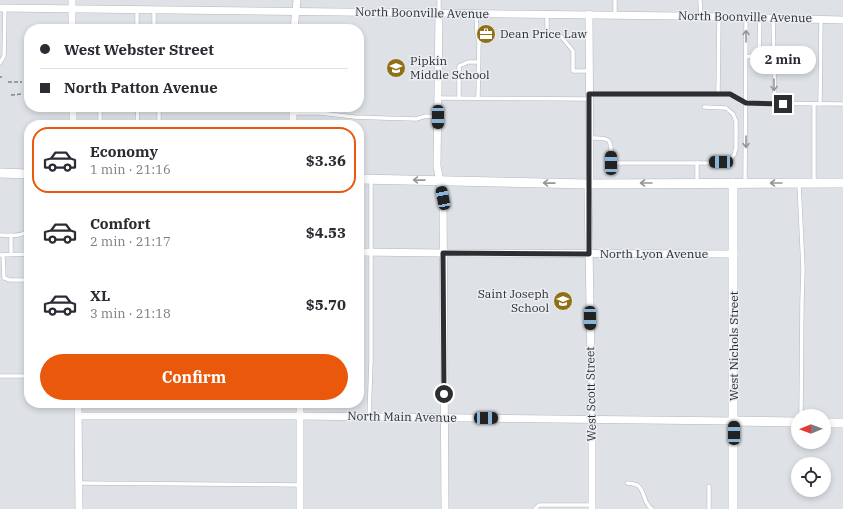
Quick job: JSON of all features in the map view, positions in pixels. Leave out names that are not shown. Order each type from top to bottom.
[{"type":"main road","points":[[0,173],[24,174]]},
{"type":"main road","points":[[364,179],[588,184],[843,183]]},
{"type":"main road","name":"West Nichols Street","points":[[733,183],[733,509]]},
{"type":"main road","name":"North Main Avenue","points":[[734,421],[791,422]]},
{"type":"main road","points":[[831,423],[843,423]]},
{"type":"street","points":[[295,24],[297,0]]},
{"type":"street","points":[[72,4],[72,24]]},
{"type":"street","name":"North Boonville Avenue","points":[[2,8],[72,4],[154,9],[719,16],[843,20]]},
{"type":"street","points":[[439,13],[437,166],[443,198],[445,509]]},
{"type":"street","name":"West Scott Street","points":[[589,14],[590,176],[588,184],[592,507]]},
{"type":"street","name":"North Lyon Avenue","points":[[364,252],[734,254]]},
{"type":"street","points":[[78,408],[79,509]]},
{"type":"street","points":[[300,408],[300,509]]},
{"type":"street","name":"North Main Avenue","points":[[79,416],[300,416],[734,421]]},
{"type":"lane","points":[[439,0],[439,13]]},
{"type":"lane","points":[[615,0],[616,15]]},
{"type":"lane","points":[[700,0],[701,16]]},
{"type":"lane","points":[[0,63],[4,56],[2,8]]},
{"type":"lane","points":[[137,8],[137,24]]},
{"type":"lane","points":[[154,9],[154,24]]},
{"type":"lane","points":[[476,13],[478,98]]},
{"type":"lane","points":[[547,14],[547,35],[560,35],[573,51],[573,71],[589,71]]},
{"type":"lane","points":[[718,94],[719,16]]},
{"type":"lane","points":[[746,17],[746,183]]},
{"type":"lane","points":[[746,57],[757,55],[759,53],[760,17]]},
{"type":"lane","points":[[773,18],[775,103]]},
{"type":"lane","points":[[820,104],[821,19]]},
{"type":"lane","points":[[459,98],[459,66],[468,62],[478,62]]},
{"type":"lane","points":[[438,98],[730,94],[746,103],[843,104]]},
{"type":"lane","points":[[814,104],[814,183]]},
{"type":"lane","points":[[589,138],[605,138],[608,140],[611,146],[611,163],[721,162],[729,160],[734,155],[736,148],[736,121],[733,114],[726,108],[704,107]]},
{"type":"lane","points":[[311,112],[354,117],[416,119],[426,116],[438,117]]},
{"type":"lane","points":[[697,162],[697,183]]},
{"type":"lane","points":[[370,179],[370,417]]},
{"type":"lane","points":[[799,183],[803,269],[801,409]]},
{"type":"lane","points":[[0,235],[24,233]]},
{"type":"lane","points":[[11,235],[11,254]]},
{"type":"lane","points":[[24,254],[2,255],[4,278],[10,280],[24,280]]},
{"type":"lane","points":[[0,376],[24,376]]},
{"type":"lane","points":[[79,483],[300,485]]},
{"type":"lane","points":[[627,483],[637,485],[641,488],[648,507],[652,509]]},
{"type":"lane","points":[[709,486],[709,509]]},
{"type":"lane","points":[[535,509],[539,505],[592,507]]},
{"type":"path","points":[[8,82],[22,82]]},
{"type":"path","points":[[11,95],[22,94]]},
{"type":"place","name":"Dean Price Law","points":[[486,34]]},
{"type":"place","name":"Pipkin Middle School","points":[[396,68]]},
{"type":"place","name":"Saint Joseph School","points":[[563,301]]},
{"type":"route","points":[[444,394],[443,253],[589,254],[589,94],[730,94],[746,103],[783,104]]}]
